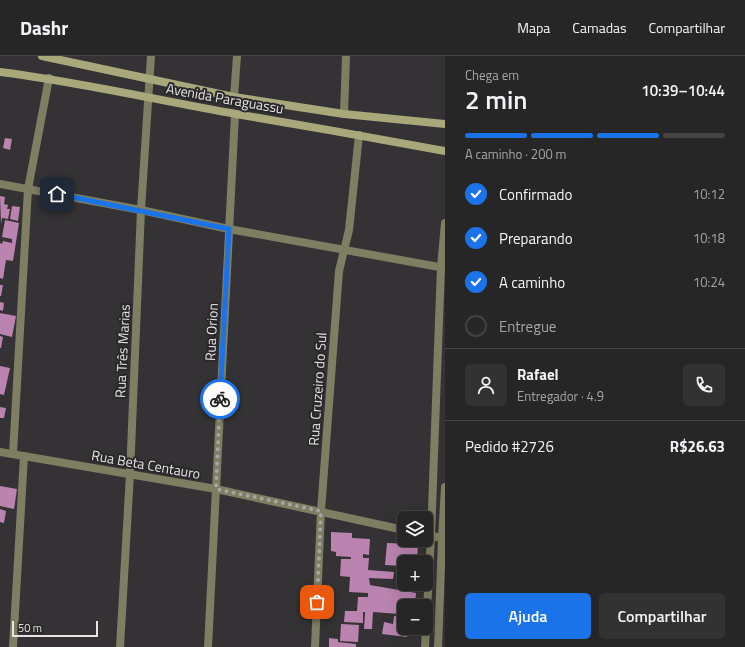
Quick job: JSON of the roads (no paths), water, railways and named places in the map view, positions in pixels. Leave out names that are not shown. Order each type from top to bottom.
[{"type":"main road","name":"Avenida Paraguassu","points":[[42,56],[234,97],[344,114],[445,124]]},
{"type":"main road","name":"Avenida Paraguassu","points":[[0,72],[49,78],[235,114],[359,134],[445,151]]},
{"type":"street","name":"Rua Três Marias","points":[[120,647],[151,56]]},
{"type":"street","points":[[234,97],[237,56]]},
{"type":"street","points":[[344,114],[346,56]]},
{"type":"street","points":[[13,454],[28,189],[49,78]]},
{"type":"street","name":"Rua Orion","points":[[208,647],[235,114]]},
{"type":"street","name":"Rua Cruzeiro do Sul","points":[[315,647],[321,511],[339,271],[349,230],[359,134]]},
{"type":"street","points":[[0,184],[142,210],[229,229],[443,268]]},
{"type":"street","points":[[430,511],[445,223]]},
{"type":"street","name":"Rua Beta Centauro","points":[[0,452],[216,489],[397,528]]},
{"type":"street","points":[[13,647],[24,456]]},
{"type":"street","points":[[438,647],[444,539],[445,487]]},
{"type":"street","points":[[433,537],[444,539]]},
{"type":"street","points":[[425,647],[429,547]]}]
